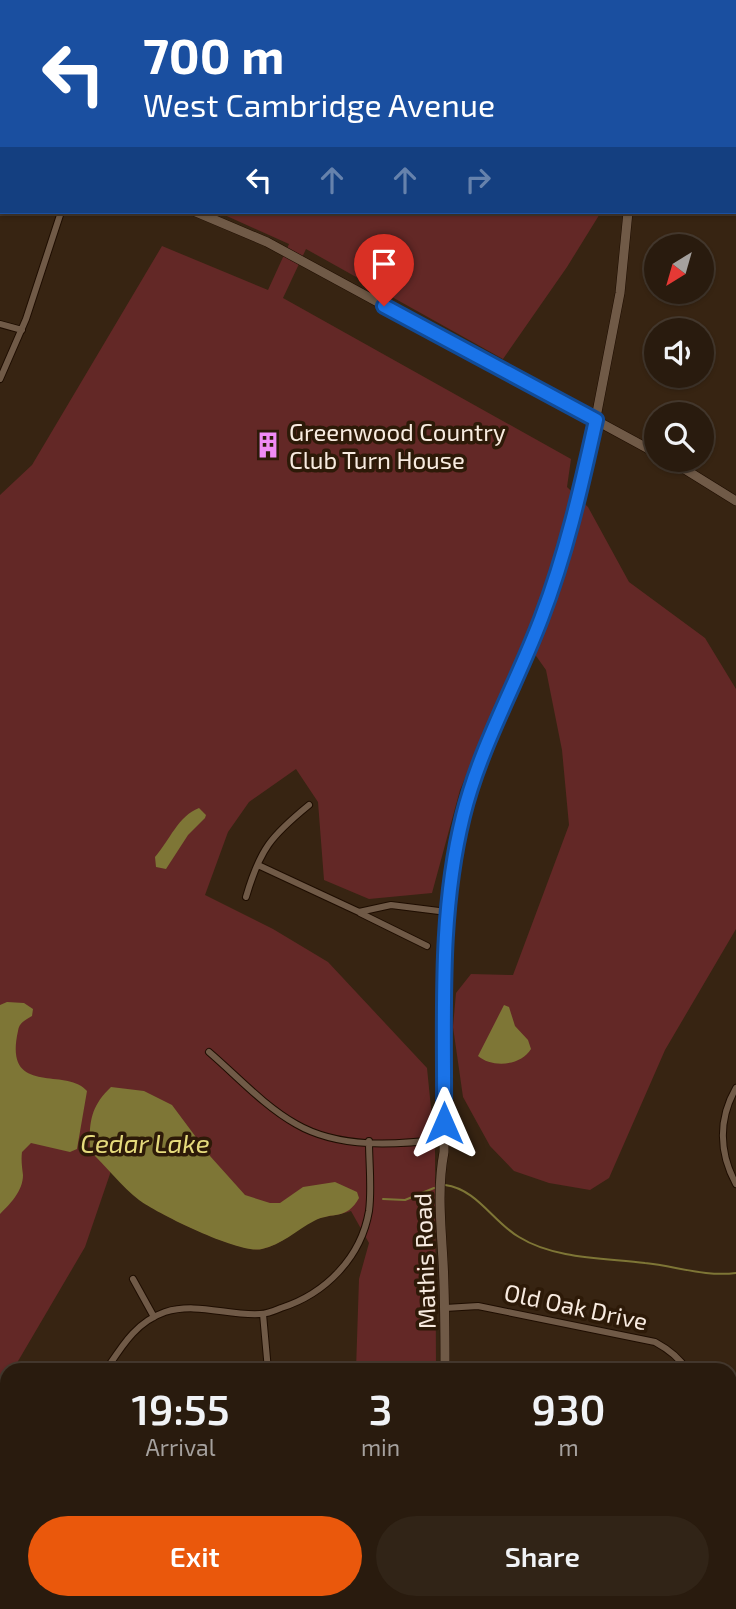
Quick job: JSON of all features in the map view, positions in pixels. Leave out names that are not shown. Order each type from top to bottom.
[{"type":"street","points":[[0,379],[22,330],[60,214]]},
{"type":"street","points":[[201,214],[267,242],[644,446]]},
{"type":"street","name":"Mathis Road","points":[[445,1363],[440,1206],[444,1139],[444,974],[447,912],[456,847],[468,795],[556,580],[575,515],[596,420],[625,255],[628,214]]},
{"type":"street","points":[[0,324],[22,330]]},
{"type":"street","points":[[689,472],[736,501]]},
{"type":"street","points":[[246,897],[267,846],[279,830],[309,805]]},
{"type":"street","points":[[258,865],[427,946]]},
{"type":"street","points":[[359,912],[391,905],[447,912]]},
{"type":"street","points":[[209,1052],[279,1113],[298,1125],[335,1139],[369,1142],[444,1139]]},
{"type":"street","points":[[736,1088],[725,1113],[722,1138],[725,1157],[736,1184]]},
{"type":"street","points":[[111,1363],[128,1337],[154,1317],[188,1308],[263,1314],[289,1306],[315,1293],[335,1276],[351,1255],[369,1210],[369,1142]]},
{"type":"street","points":[[133,1279],[154,1317]]},
{"type":"street","name":"Old Oak Drive","points":[[445,1308],[478,1306],[655,1342],[668,1349],[682,1363]]},
{"type":"street","points":[[263,1314],[267,1363]]},
{"type":"shaded area","points":[[222,214],[600,214],[567,267],[503,359],[306,249],[283,298],[571,459],[567,487],[588,507],[629,582],[705,638],[736,689],[736,929],[665,1050],[609,1178],[590,1190],[549,1183],[514,1171],[490,1146],[463,1097],[453,1027],[456,993],[471,974],[513,975],[569,825],[562,750],[546,670],[524,639],[460,790],[432,893],[369,899],[324,880],[318,802],[296,769],[249,802],[228,832],[205,895],[273,929],[328,962],[427,1068],[435,1148],[436,1363],[356,1363],[359,1279],[369,1243],[351,1211],[318,1218],[276,1244],[262,1249],[251,1249],[199,1231],[147,1205],[111,1171],[85,1247],[17,1363],[0,1363],[0,495],[32,465],[162,246],[268,290],[289,244]]},
{"type":"water","points":[[199,808],[206,815],[205,818],[188,835],[166,869],[156,867],[155,857],[175,829],[185,817]]},
{"type":"water","name":"Cedar Lake","points":[[7,1002],[24,1003],[33,1009],[32,1016],[19,1028],[16,1052],[20,1065],[28,1073],[65,1080],[87,1091],[77,1149],[70,1152],[31,1143],[22,1152],[21,1186],[0,1214],[0,1005]]},
{"type":"water","points":[[504,1005],[509,1007],[515,1026],[528,1040],[531,1049],[514,1062],[498,1064],[478,1056]]},
{"type":"water","name":"Cedar Lake","points":[[111,1087],[144,1091],[172,1105],[210,1156],[245,1195],[270,1203],[280,1203],[303,1187],[335,1182],[357,1192],[359,1198],[344,1213],[314,1221],[282,1241],[262,1249],[237,1246],[200,1232],[139,1200],[90,1151],[92,1116],[99,1101]]},
{"type":"waterway","points":[[445,1185],[476,1199],[510,1231],[548,1250],[701,1272],[736,1273]]},
{"type":"waterway","points":[[383,1199],[405,1200],[434,1188]]},
{"type":"place","name":"Greenwood Country Club Turn House","points":[[268,445]]},
{"type":"route","points":[[384,306],[596,420],[575,515],[556,580],[478,767],[462,818],[445,936],[444,1123]]}]
